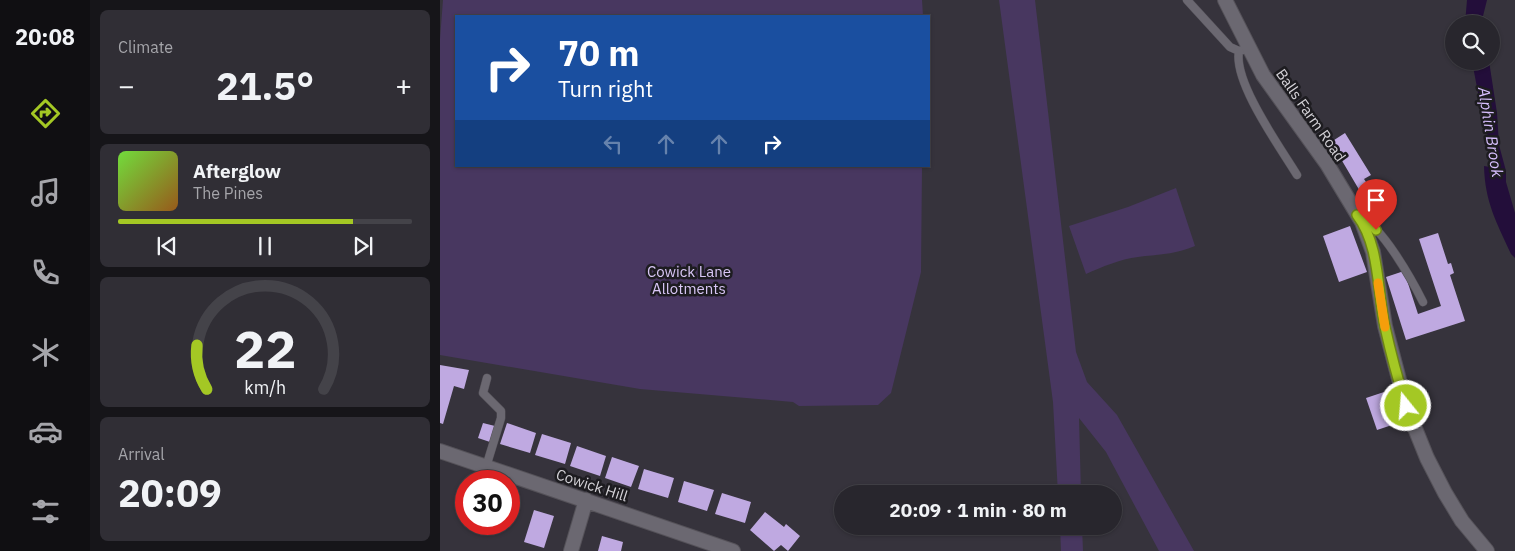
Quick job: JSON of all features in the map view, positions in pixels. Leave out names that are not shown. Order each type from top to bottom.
[{"type":"street","name":"Balls Farm Road","points":[[1226,0],[1244,49],[1327,164],[1362,222],[1373,252],[1385,326],[1406,406],[1427,458],[1445,493],[1462,521],[1487,551]]},
{"type":"street","name":"Cowick Hill","points":[[440,451],[733,551]]},
{"type":"street","points":[[571,551],[586,500]]},
{"type":"lane","points":[[1187,0],[1216,34],[1230,47],[1244,49],[1237,60],[1251,98],[1297,175]]},
{"type":"lane","points":[[1357,215],[1370,221],[1407,269],[1423,302]]},
{"type":"lane","points":[[486,467],[501,418],[501,410],[483,393],[487,378]]},
{"type":"green space","name":"Cowick Lane Allotments","points":[[443,0],[922,0],[923,15],[455,15],[455,167],[922,167],[921,272],[891,393],[878,405],[799,406],[793,402],[640,389],[440,355],[440,39]]},
{"type":"green space","points":[[999,0],[1035,0],[1076,352],[1087,382],[1117,415],[1194,551],[1159,551],[1106,452],[1079,418],[1081,485],[1058,485],[1053,402]]},
{"type":"green space","points":[[1176,188],[1195,246],[1173,253],[1125,260],[1086,274],[1069,226],[1128,207]]},
{"type":"green space","points":[[1060,535],[1082,535],[1083,551],[1061,551]]},
{"type":"water","points":[[1467,0],[1487,0],[1483,15],[1466,15]]},
{"type":"water","name":"Alphin Brook","points":[[1474,70],[1490,70],[1497,113],[1499,145],[1506,171],[1506,182],[1515,213],[1515,258],[1511,254],[1489,201],[1484,166],[1490,167],[1490,140],[1485,130]]},
{"type":"building","points":[[1345,133],[1371,175],[1364,179],[1370,188],[1361,193],[1331,142]]},
{"type":"building","points":[[1350,226],[1367,272],[1339,282],[1323,236]]},
{"type":"building","points":[[1438,233],[1448,264],[1451,263],[1454,273],[1450,275],[1465,321],[1406,340],[1386,277],[1404,271],[1418,314],[1441,306],[1419,239]]},
{"type":"building","points":[[440,365],[469,370],[464,389],[454,386],[443,424],[440,423]]},
{"type":"building","points":[[1384,392],[1395,424],[1377,430],[1366,398]]},
{"type":"building","points":[[483,423],[495,426],[490,442],[478,438]]},
{"type":"building","points":[[507,423],[536,433],[530,453],[500,444]]},
{"type":"building","points":[[542,434],[571,443],[565,464],[535,455]]},
{"type":"building","points":[[577,446],[606,456],[600,476],[570,466]]},
{"type":"building","points":[[612,457],[639,466],[631,487],[605,478]]},
{"type":"building","points":[[644,469],[674,478],[668,498],[638,489]]},
{"type":"building","points":[[684,481],[714,490],[707,511],[678,502]]},
{"type":"building","points":[[722,493],[751,502],[745,523],[715,514]]},
{"type":"building","points":[[534,510],[554,516],[544,548],[524,542]]},
{"type":"building","points":[[765,512],[784,527],[786,524],[800,536],[788,551],[781,545],[774,551],[750,530]]},
{"type":"building","points":[[602,536],[623,542],[621,551],[598,551]]},
{"type":"slow traffic","points":[[1378,283],[1385,327]]},
{"type":"route","points":[[1376,230],[1370,221],[1357,215],[1362,222],[1373,252],[1385,326],[1406,406]]}]
